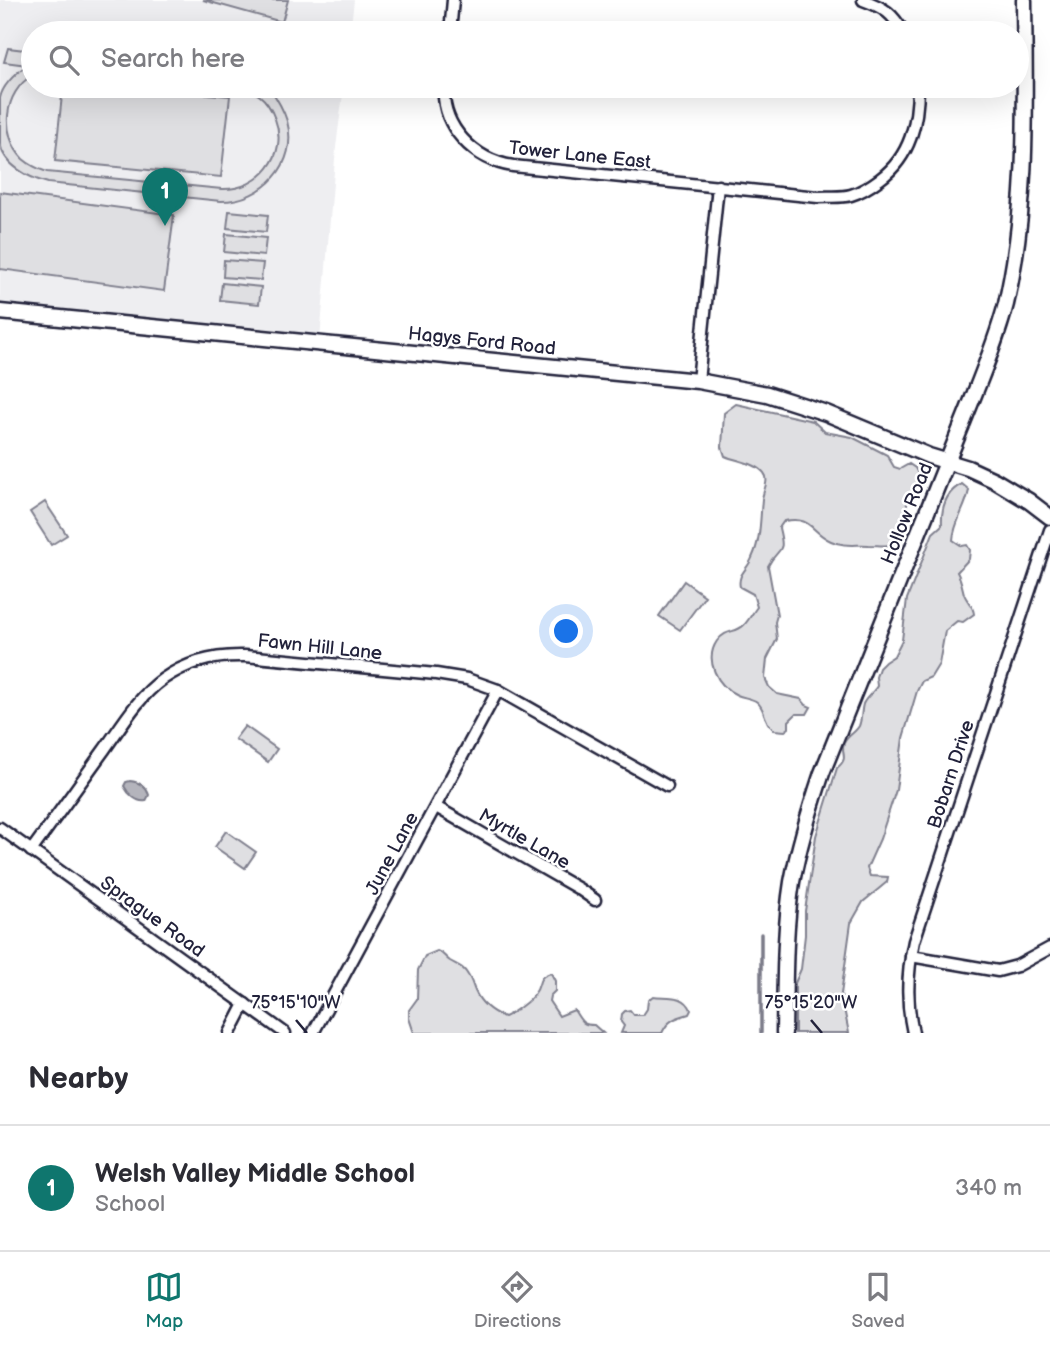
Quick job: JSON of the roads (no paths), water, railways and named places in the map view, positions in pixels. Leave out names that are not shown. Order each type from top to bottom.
[{"type":"street","points":[[451,21],[453,0]]},
{"type":"street","points":[[863,0],[878,5],[897,21]]},
{"type":"street","name":"Hollow Road","points":[[1024,0],[1024,21]]},
{"type":"street","name":"Tower Lane East","points":[[444,98],[444,105],[458,134],[484,158],[494,162],[818,197],[850,196],[888,172],[906,149],[915,125],[917,98]]},
{"type":"street","name":"Hollow Road","points":[[784,1033],[788,914],[804,830],[822,773],[947,462],[998,331],[1005,306],[1021,215],[1025,98]]},
{"type":"street","points":[[698,381],[718,186]]},
{"type":"street","name":"Hagys Ford Road","points":[[0,312],[698,381],[767,394],[968,468],[1012,490],[1050,517]]},
{"type":"street","name":"Bobarn Drive","points":[[913,1033],[908,993],[911,956],[1050,530]]},
{"type":"street","name":"Fawn Hill Lane","points":[[31,850],[141,700],[166,677],[194,663],[220,657],[245,656],[455,677],[478,682],[498,690],[667,786]]},
{"type":"street","name":"June Lane","points":[[313,1033],[498,690]]},
{"type":"street","name":"Myrtle Lane","points":[[436,807],[579,889],[595,901]]},
{"type":"street","name":"Sprague Road","points":[[0,828],[285,1033]]},
{"type":"street","points":[[911,956],[998,971],[1017,966],[1050,948]]},
{"type":"street","points":[[230,1033],[244,1004]]},
{"type":"waterway","points":[[761,934],[761,1033]]},
{"type":"place","name":"Welsh Valley Middle School","points":[[165,226]]}]
